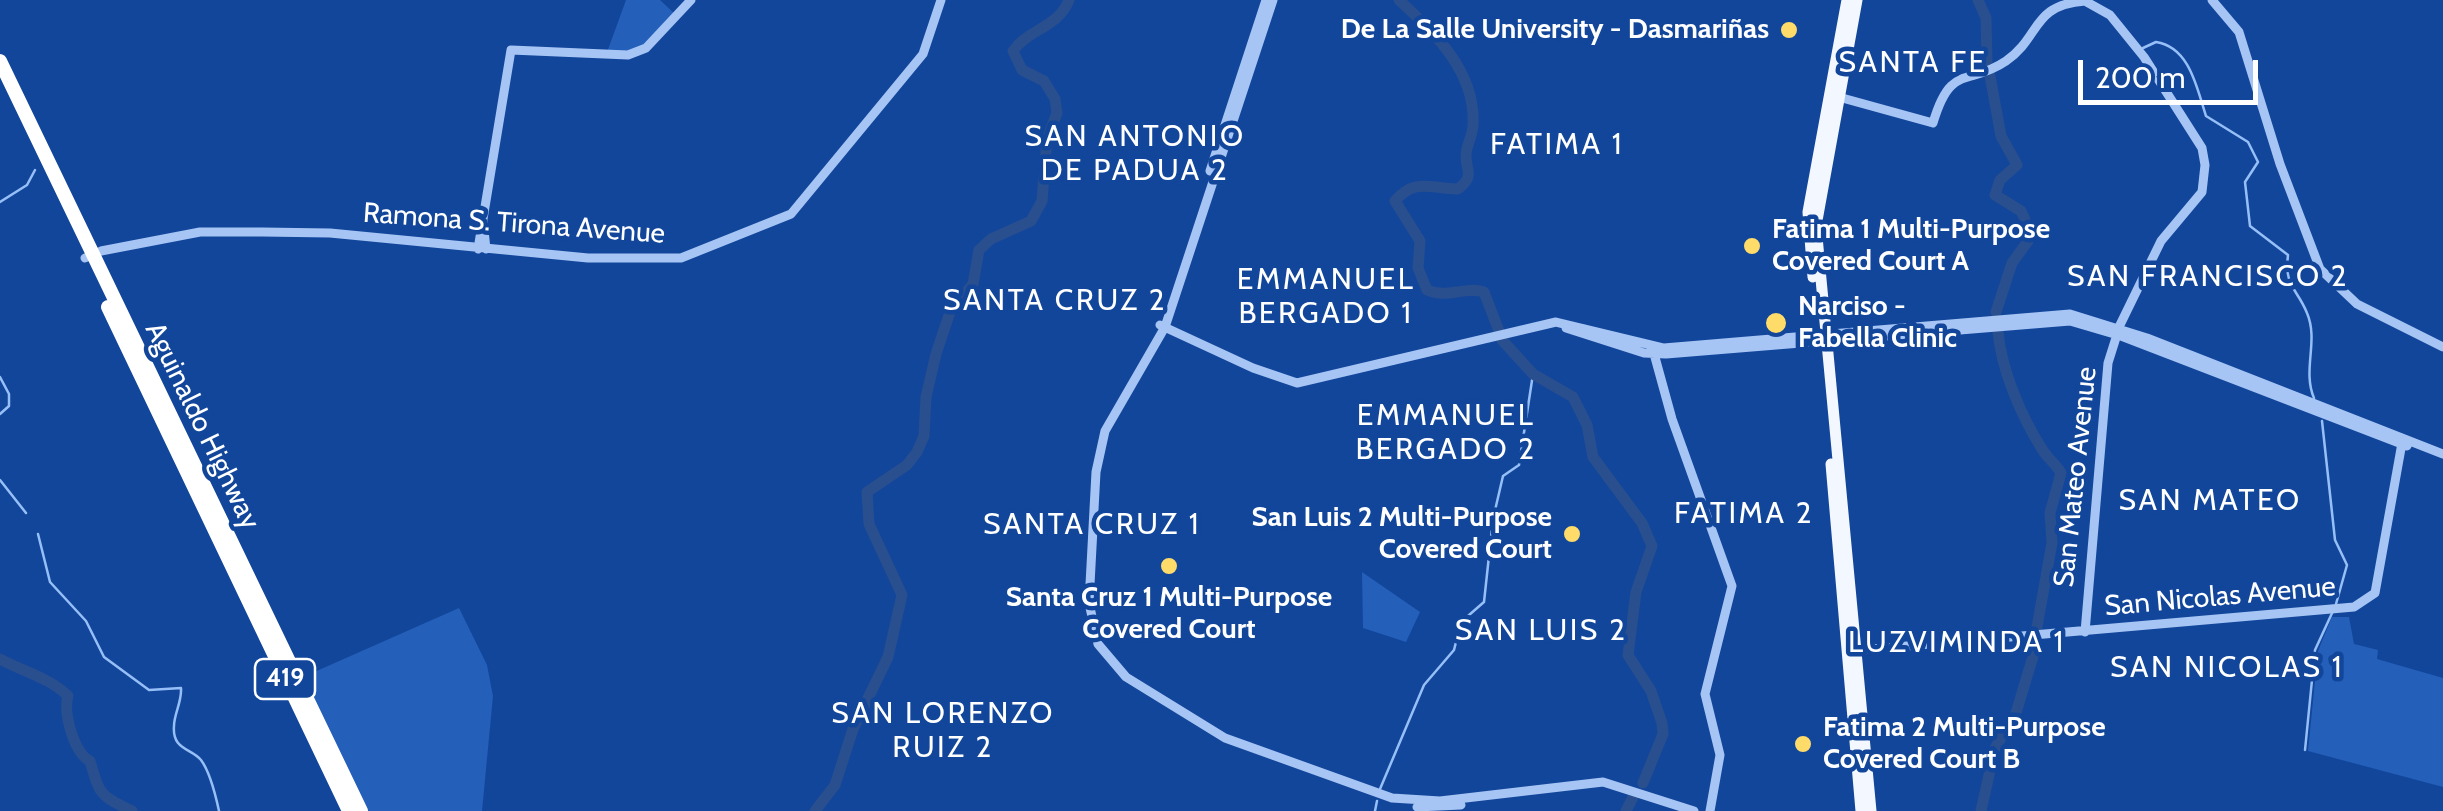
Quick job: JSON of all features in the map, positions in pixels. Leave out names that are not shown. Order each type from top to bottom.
[{"type":"highway","name":"Aguinaldo Highway","points":[[0,62],[15,102],[313,723],[361,811]]},
{"type":"highway","name":"Aguinaldo Highway","points":[[0,79],[15,102]]},
{"type":"highway","name":"Aguinaldo Highway","points":[[313,723],[350,811]]},
{"type":"main road","points":[[1847,0],[1838,97],[1816,214],[1862,811]]},
{"type":"main road","points":[[1838,97],[1846,83],[1857,0]]},
{"type":"main road","points":[[1827,336],[1808,212],[1848,68]]},
{"type":"main road","points":[[1852,651],[1871,811]]},
{"type":"street","points":[[482,249],[511,50],[628,55],[646,48],[691,0]]},
{"type":"street","name":"Ramona S. Tirona Avenue","points":[[88,256],[222,232],[330,233],[482,249],[681,258],[780,221],[922,54],[941,0]]},
{"type":"street","points":[[1270,0],[1163,326],[1115,407],[1101,447],[1088,603],[1098,644],[1119,672],[1225,738],[1391,801],[1440,801],[1603,782],[1711,811],[1720,755],[1705,694],[1732,586],[1653,351]]},
{"type":"street","points":[[2212,0],[2240,32],[2280,164],[2320,270],[2358,304],[2443,347]]},
{"type":"street","name":"San Mateo Avenue","points":[[1838,97],[1933,123],[1940,100],[1952,84],[2015,53],[2048,11],[2085,1],[2110,15],[2128,37],[2202,148],[2202,192],[2160,241],[2118,332],[2104,380],[2085,632]]},
{"type":"street","points":[[1163,326],[1253,368],[1297,383],[1570,322],[1653,351],[2046,313],[2077,314],[2443,457]]},
{"type":"street","name":"San Nicolas Avenue","points":[[1852,651],[2343,610],[2363,603],[2375,593],[2382,565],[2402,441]]},
{"type":"street","points":[[1655,796],[1694,811]]},
{"type":"shaded area","points":[[626,0],[660,0],[676,15],[646,48],[606,55]]},
{"type":"shaded area","points":[[1362,572],[1420,612],[1406,642],[1363,628]]},
{"type":"shaded area","points":[[459,608],[487,665],[493,696],[482,811],[367,811],[303,677]]},
{"type":"shaded area","points":[[2332,617],[2349,617],[2354,644],[2378,650],[2377,659],[2443,678],[2443,787],[2308,751],[2318,651]]},
{"type":"waterway","points":[[815,811],[835,785],[853,729],[888,657],[902,595],[869,524],[867,492],[907,465],[917,452],[924,436],[926,397],[936,354],[950,312],[973,284],[979,250],[991,239],[1031,221],[1042,201],[1047,139],[1057,113],[1055,99],[1044,81],[1022,70],[1013,51],[1058,17],[1069,0]]},
{"type":"waterway","points":[[1399,0],[1451,55],[1468,88],[1473,125],[1466,152],[1468,177],[1463,185],[1458,189],[1417,187],[1395,201],[1420,241],[1418,268],[1427,290],[1484,292],[1499,331]]},
{"type":"waterway","points":[[1978,0],[1986,18],[1987,62]]},
{"type":"waterway","points":[[2143,48],[2156,42],[2177,52],[2195,82],[2206,116],[2248,142],[2258,162],[2245,182],[2250,226],[2288,255],[2290,281],[2310,324],[2314,398]]},
{"type":"waterway","points":[[1990,76],[2001,136],[2017,165],[2000,180],[1995,195],[2021,211],[2029,228],[2028,241],[2012,263],[1996,312]]},
{"type":"waterway","points":[[0,202],[27,185],[35,170]]},
{"type":"waterway","points":[[1998,331],[2003,361],[2020,407],[2042,449],[2061,473],[2050,513],[2052,543],[2037,627]]},
{"type":"waterway","points":[[1502,340],[1533,374],[1573,397],[1587,425],[1593,457],[1642,523],[1652,546],[1636,592],[1628,655],[1651,691],[1662,723],[1663,734],[1643,783]]},
{"type":"waterway","points":[[1380,789],[1424,685],[1454,650],[1461,622],[1484,602],[1493,519],[1503,476],[1519,465],[1533,374]]},
{"type":"waterway","points":[[0,377],[9,394],[9,406],[0,414]]},
{"type":"waterway","points":[[2322,421],[2335,540],[2347,565],[2336,604]]},
{"type":"waterway","points":[[0,480],[26,513]]},
{"type":"waterway","points":[[38,534],[50,582],[86,621],[104,657],[149,690],[181,688],[174,734],[183,748],[204,765],[219,811]]},
{"type":"waterway","points":[[2305,750],[2315,650],[2333,611]]},
{"type":"waterway","points":[[1981,811],[1995,748],[2016,713],[2037,643]]},
{"type":"waterway","points":[[0,659],[68,696],[71,732],[79,750],[90,761],[99,788],[132,811]]},
{"type":"waterway","points":[[1626,811],[1633,797]]},
{"type":"waterway","points":[[1375,811],[1377,801]]},
{"type":"place","name":"De La Salle University - Dasmariñas","points":[[1789,30]]},
{"type":"place","name":"Fatima 1 Multi-Purpose Covered Court A","points":[[1752,246]]},
{"type":"place","name":"Narciso - Fabella Clinic","points":[[1776,323]]},
{"type":"place","name":"San Luis 2 Multi-Purpose Covered Court","points":[[1572,534]]},
{"type":"place","name":"Santa Cruz 1 Multi-Purpose Covered Court","points":[[1169,566]]},
{"type":"place","name":"Fatima 2 Multi-Purpose Covered Court B","points":[[1803,744]]},
{"type":"district","name":"SANTA FE","points":[[1913,63]]},
{"type":"district","name":"FATIMA 1","points":[[1557,145]]},
{"type":"district","name":"SAN ANTONIO DE PADUA 2","points":[[1135,154]]},
{"type":"district","name":"SAN FRANCISCO 2","points":[[2208,277]]},
{"type":"district","name":"EMMANUEL BERGADO 1","points":[[1326,297]]},
{"type":"district","name":"SANTA CRUZ 2","points":[[1055,301]]},
{"type":"district","name":"EMMANUEL BERGADO 2","points":[[1446,433]]},
{"type":"district","name":"SAN MATEO","points":[[2210,501]]},
{"type":"district","name":"FATIMA 2","points":[[1744,514]]},
{"type":"district","name":"SANTA CRUZ 1","points":[[1092,525]]},
{"type":"district","name":"SAN LUIS 2","points":[[1541,631]]},
{"type":"district","name":"LUZVIMINDA 1","points":[[1957,643]]},
{"type":"district","name":"SAN NICOLAS 1","points":[[2227,668]]},
{"type":"district","name":"SAN LORENZO RUIZ 2","points":[[943,731]]}]
